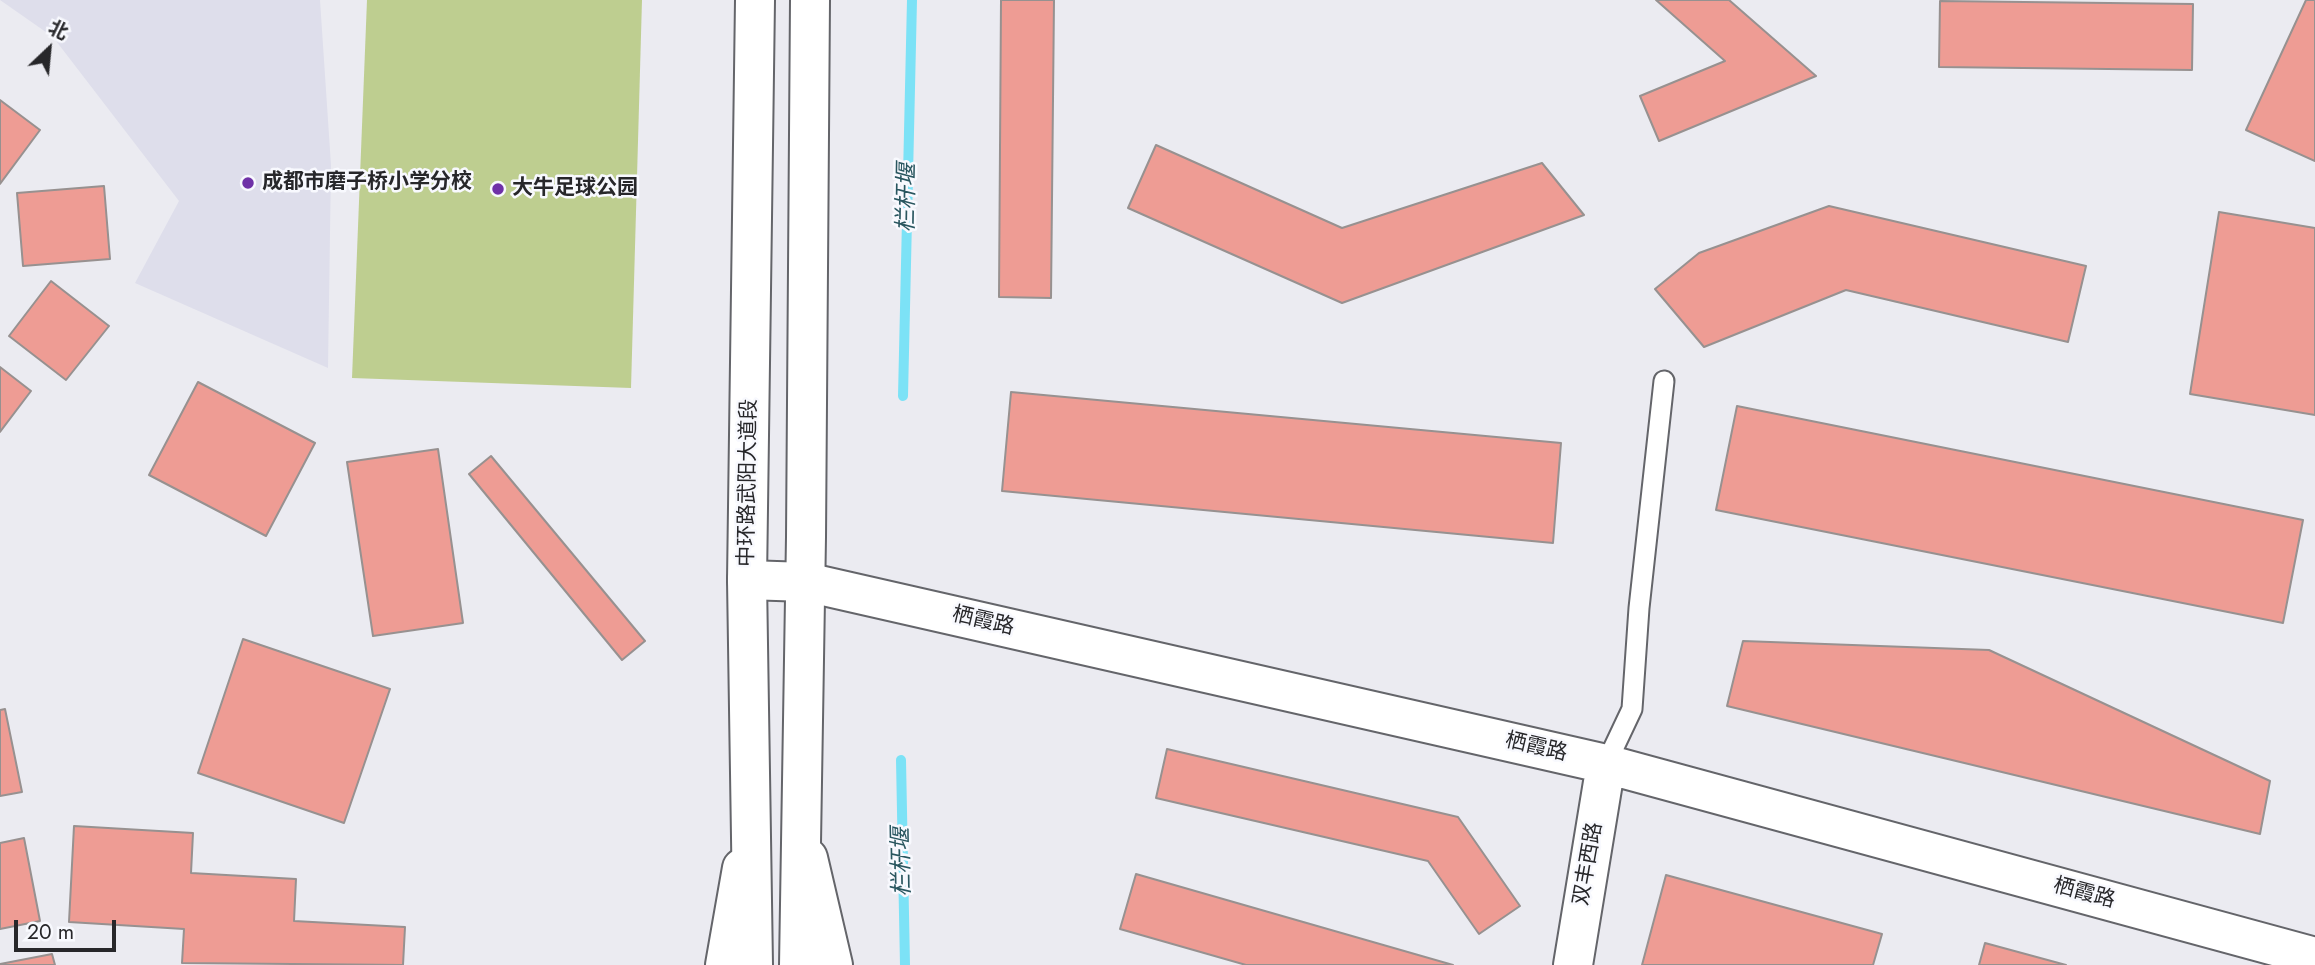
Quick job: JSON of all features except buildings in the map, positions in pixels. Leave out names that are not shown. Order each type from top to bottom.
[{"type":"main road","name":"中环路武阳大道段","points":[[752,965],[747,580],[755,0]]},
{"type":"main road","points":[[799,965],[806,582],[810,0]]},
{"type":"main road","name":"栖霞路","points":[[747,580],[806,582],[1606,764],[2315,957]]},
{"type":"main road","name":"双丰西路","points":[[1573,965],[1606,764]]},
{"type":"main road","points":[[725,965],[751,821]]},
{"type":"main road","points":[[802,832],[832,965]]},
{"type":"lane","points":[[1606,764],[1632,709],[1639,608],[1664,381]]},
{"type":"shaded area","name":"成都市磨子桥小学分校","points":[[0,0],[320,0],[331,165],[328,368],[135,283],[179,201],[53,37]]},
{"type":"green space","name":"大牛足球公园","points":[[367,0],[642,0],[631,388],[352,378]]},
{"type":"waterway","name":"栏杆堰","points":[[903,396],[912,0]]},
{"type":"waterway","name":"栏杆堰","points":[[901,760],[905,965]]},
{"type":"place","name":"成都市磨子桥小学分校","points":[[248,183]]},
{"type":"place","name":"大牛足球公园","points":[[498,189]]}]
